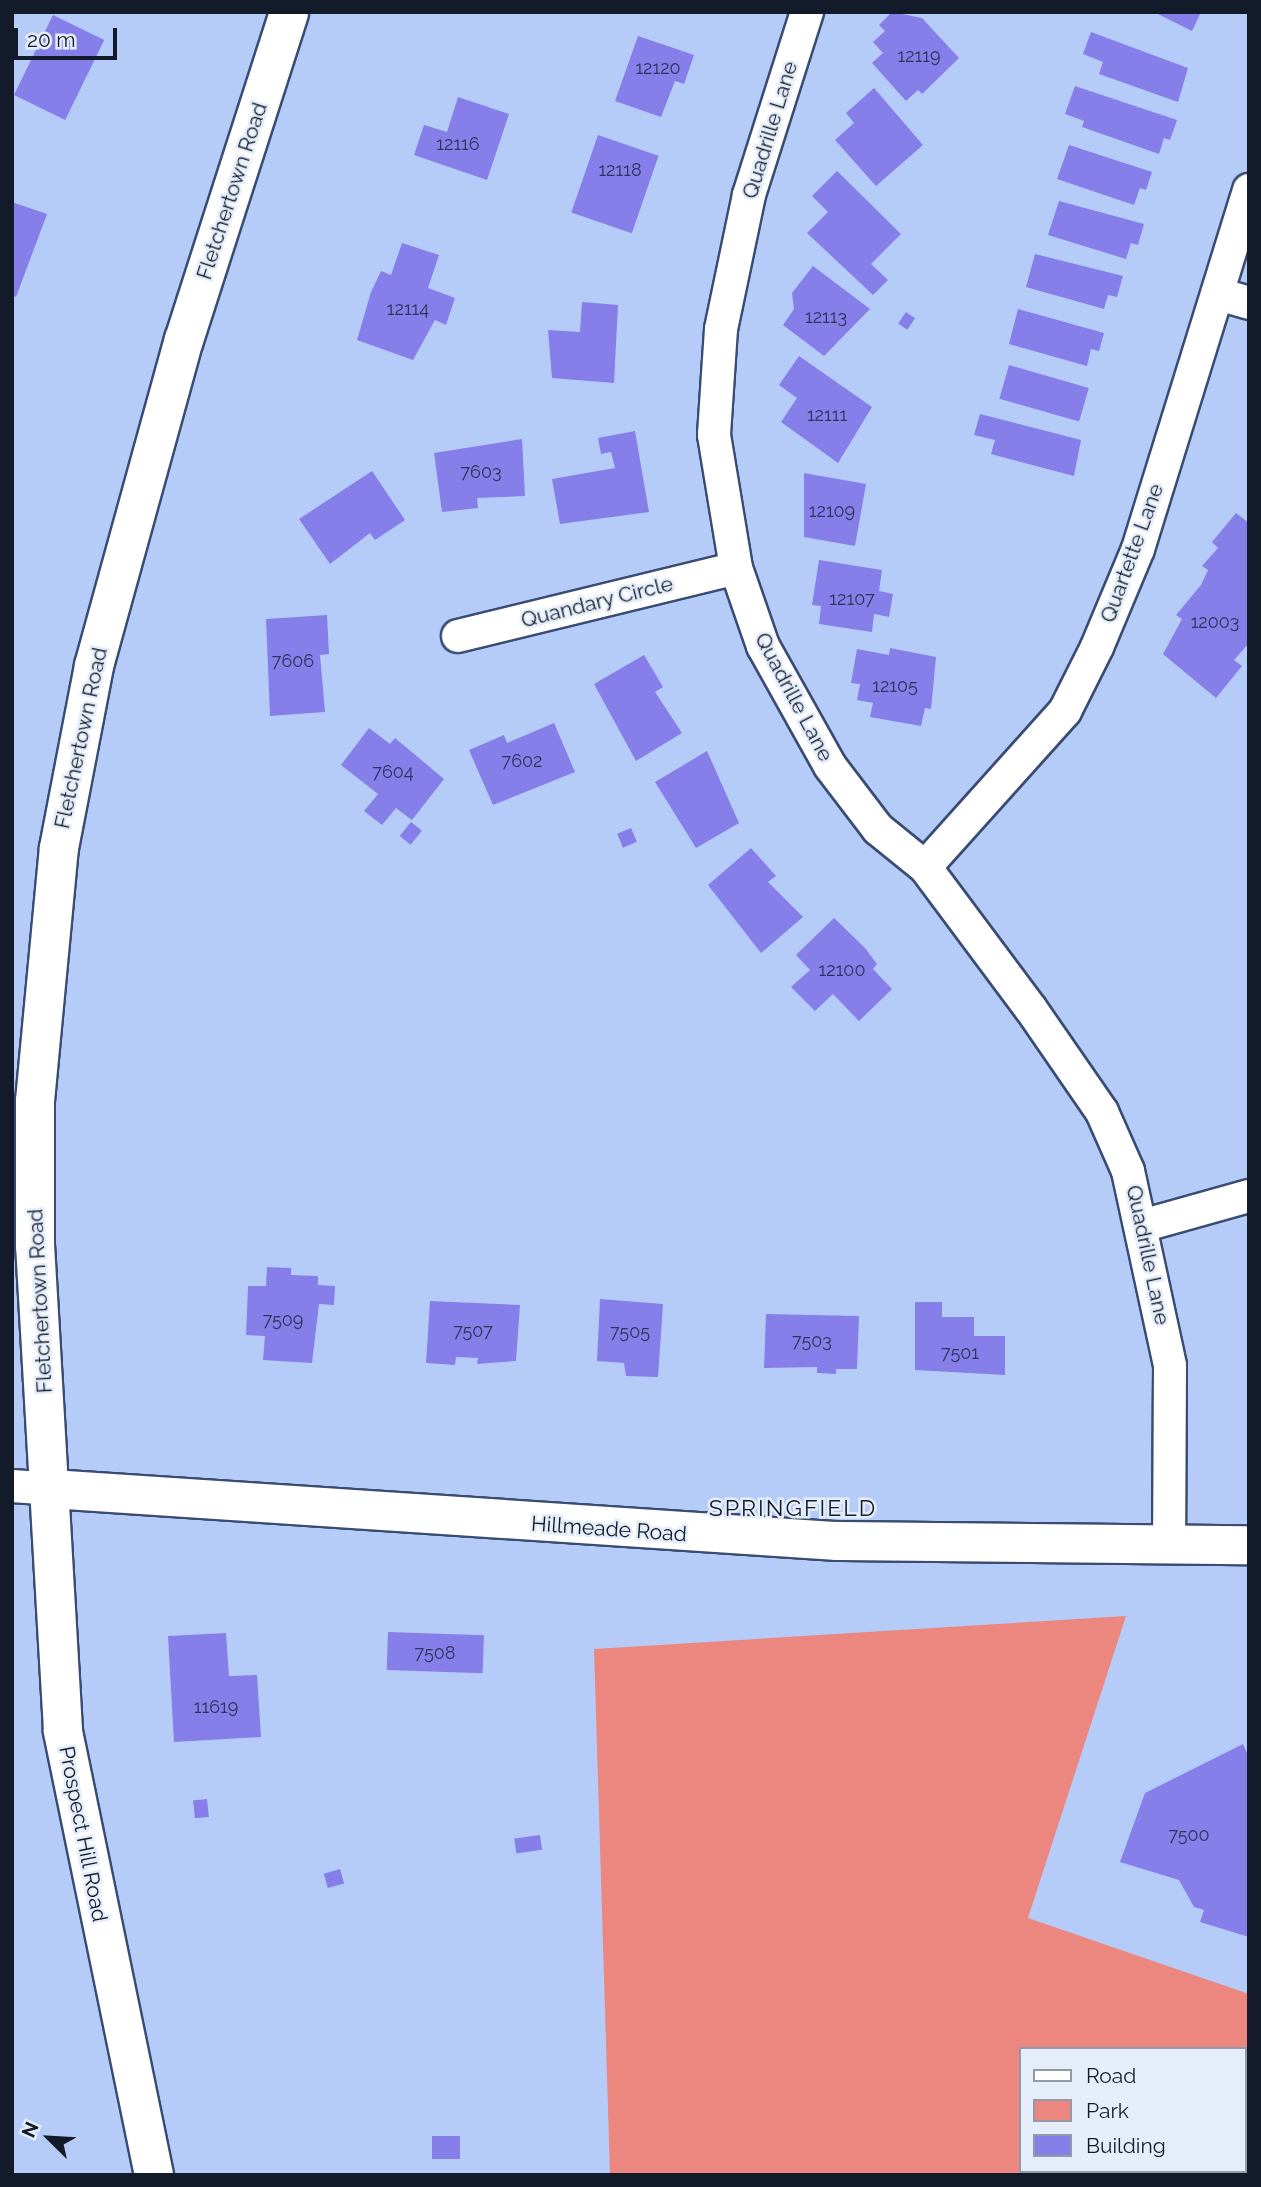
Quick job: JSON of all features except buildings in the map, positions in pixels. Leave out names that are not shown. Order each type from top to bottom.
[{"type":"street","name":"Fletchertown Road","points":[[51,1489],[35,1246],[35,1101],[59,848],[127,537],[289,12]]},
{"type":"street","name":"Quadrille Lane","points":[[807,12],[750,195],[721,329],[714,435],[736,568],[764,646],[830,766],[878,829],[925,867],[1102,1112],[1145,1225],[1170,1366],[1169,1544]]},
{"type":"street","name":"Quartette Lane","points":[[925,867],[1065,711],[1138,549],[1249,190]]},
{"type":"street","points":[[1218,294],[1249,303]]},
{"type":"street","name":"Quandary Circle","points":[[458,636],[736,568]]},
{"type":"street","points":[[1145,1225],[1249,1196]]},
{"type":"street","name":"Hillmeade Road","points":[[12,1486],[823,1541],[1249,1545]]},
{"type":"street","name":"Prospect Hill Road","points":[[51,1489],[63,1730],[155,2175]]},
{"type":"green space","points":[[1126,1616],[1028,1918],[1249,1994],[1249,2175],[610,2175],[594,1649]]},
{"type":"district","name":"SPRINGFIELD","points":[[793,1508]]}]
